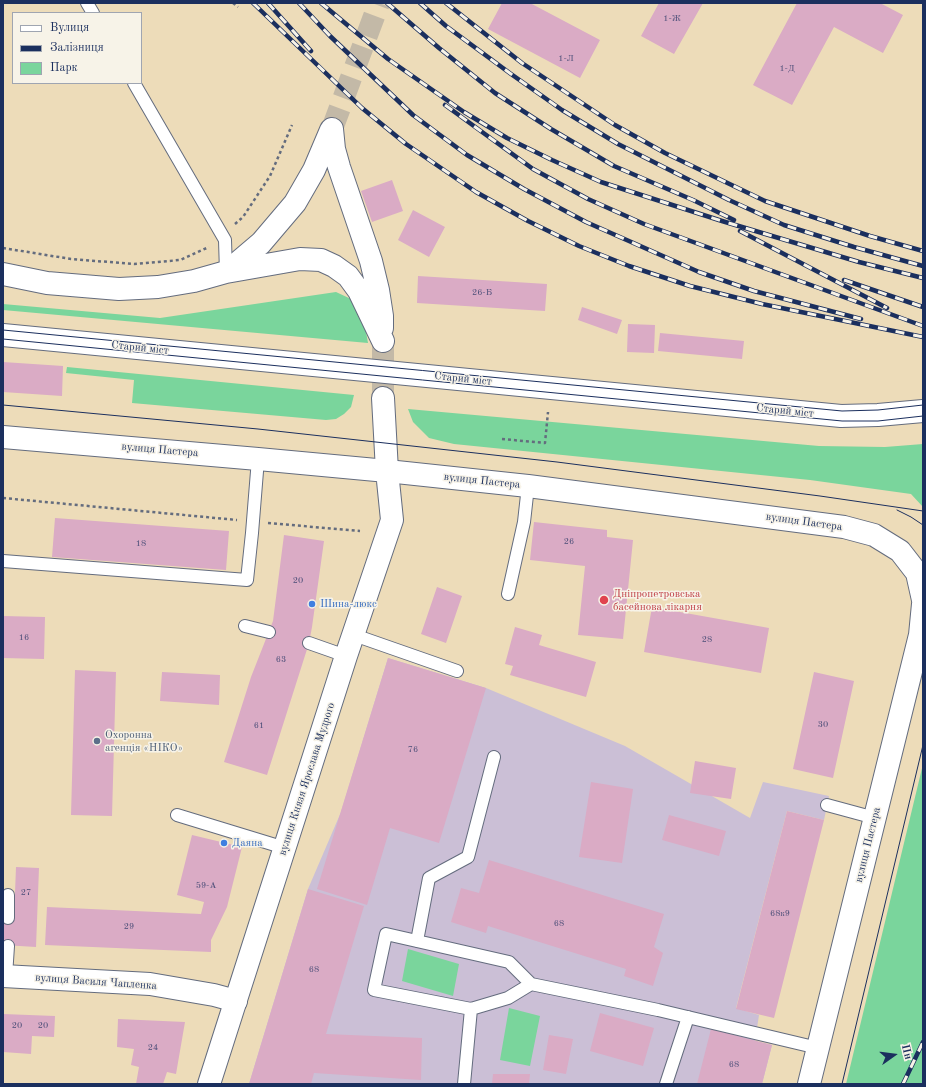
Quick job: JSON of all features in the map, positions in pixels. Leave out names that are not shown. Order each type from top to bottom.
[{"type":"street","points":[[3,274],[46,283],[119,288],[158,287],[194,281],[226,272],[300,259],[321,260],[334,266],[348,276],[359,291],[382,341],[382,316],[371,261],[338,167],[332,129],[314,170],[294,203],[261,243],[226,272]]},
{"type":"street","name":"Старий міст","points":[[3,335],[834,416],[878,416],[923,411]]},
{"type":"street","name":"вулиця Князя Ярослава Мудрого","points":[[209,1084],[286,848],[346,656],[392,520],[387,471],[383,398]]},
{"type":"street","name":"вулиця Пастера","points":[[3,437],[387,471],[528,486],[844,527],[874,535],[900,551],[917,573],[923,600]]},
{"type":"street","name":"вулиця Пастера","points":[[809,1084],[920,635],[923,604]]},
{"type":"street","name":"вулиця Василя Чапленка","points":[[5,976],[150,984],[214,995],[236,1001]]},
{"type":"lane","points":[[88,3],[92,12]]},
{"type":"lane","points":[[135,84],[225,240],[226,272]]},
{"type":"lane","points":[[3,561],[247,580],[258,459]]},
{"type":"lane","points":[[508,594],[524,522],[528,486]]},
{"type":"lane","points":[[245,626],[269,632]]},
{"type":"lane","points":[[354,635],[457,671]]},
{"type":"lane","points":[[309,643],[346,656]]},
{"type":"lane","points":[[417,941],[429,878],[468,858],[494,757]]},
{"type":"lane","points":[[827,805],[875,818]]},
{"type":"lane","points":[[178,815],[286,848]]},
{"type":"lane","points":[[8,895],[8,918]]},
{"type":"lane","points":[[531,984],[508,998],[471,1009],[374,990],[386,934],[509,962],[531,984],[688,1017],[818,1048]]},
{"type":"lane","points":[[5,976],[8,946]]},
{"type":"lane","points":[[464,1084],[471,1009]]},
{"type":"lane","points":[[666,1084],[688,1017]]},
{"type":"path","points":[[233,3],[238,7]]},
{"type":"path","points":[[3,248],[71,259],[134,264],[180,260],[210,247],[244,217],[270,176],[292,125]]},
{"type":"path","points":[[502,439],[545,443],[548,412]]},
{"type":"path","points":[[3,498],[360,531]]},
{"type":"shaded area","points":[[388,658],[486,688],[625,746],[750,818],[763,782],[829,796],[824,820],[787,811],[736,1008],[759,1015],[755,1041],[772,1045],[762,1084],[249,1084],[308,889],[341,812]]},
{"type":"green space","points":[[336,292],[351,299],[365,326],[368,343],[3,310],[3,304],[160,318]]},
{"type":"green space","points":[[67,367],[354,395],[351,407],[344,414],[336,419],[326,420],[132,403],[134,380],[66,373]]},
{"type":"green space","points":[[408,409],[819,446],[885,447],[923,444],[923,507],[911,494],[810,480],[454,444],[429,438],[413,422]]},
{"type":"green space","points":[[923,764],[923,1084],[846,1084]]},
{"type":"green space","points":[[408,949],[459,964],[453,996],[402,981]]},
{"type":"green space","points":[[509,1008],[540,1016],[530,1066],[500,1060]]},
{"type":"building","points":[[502,3],[530,3],[600,40],[580,78],[488,29]]},
{"type":"building","points":[[659,3],[703,3],[674,54],[641,36]]},
{"type":"building","points":[[797,3],[880,3],[903,15],[883,53],[834,27],[792,105],[753,85]]},
{"type":"building","points":[[392,180],[403,211],[372,222],[361,191]]},
{"type":"building","points":[[413,210],[445,227],[429,257],[398,240]]},
{"type":"building","points":[[418,276],[547,284],[545,311],[417,303]]},
{"type":"building","points":[[582,307],[622,320],[617,334],[578,320]]},
{"type":"building","points":[[628,324],[655,325],[654,353],[627,352]]},
{"type":"building","points":[[660,333],[744,341],[742,359],[658,351]]},
{"type":"building","points":[[3,362],[63,366],[62,396],[3,392]]},
{"type":"building","points":[[55,518],[229,531],[226,570],[52,557]]},
{"type":"building","name":"Дніпропетровська басейнова лікарня","points":[[534,522],[607,530],[607,537],[633,540],[623,639],[578,635],[585,566],[530,560]]},
{"type":"building","points":[[284,535],[324,541],[309,643],[267,775],[224,762],[251,677],[273,621]]},
{"type":"building","points":[[437,587],[462,596],[446,643],[421,634]]},
{"type":"building","points":[[652,607],[769,628],[761,673],[644,652]]},
{"type":"building","points":[[3,616],[45,617],[44,659],[3,658]]},
{"type":"building","points":[[515,627],[542,635],[539,645],[596,662],[586,697],[510,675],[513,666],[505,664]]},
{"type":"building","points":[[388,658],[486,688],[439,843],[390,828],[367,905],[317,889]]},
{"type":"building","points":[[75,670],[116,672],[112,816],[71,815]]},
{"type":"building","points":[[162,672],[220,675],[219,705],[160,701]]},
{"type":"building","points":[[814,672],[854,681],[833,778],[793,769]]},
{"type":"building","points":[[695,761],[736,768],[731,799],[690,793]]},
{"type":"building","points":[[591,782],[633,789],[622,863],[579,857]]},
{"type":"building","points":[[787,811],[824,820],[774,1018],[736,1009]]},
{"type":"building","points":[[669,815],[726,831],[719,856],[662,840]]},
{"type":"building","points":[[192,835],[242,847],[227,907],[211,940],[211,952],[45,945],[47,907],[201,914],[204,902],[177,895]]},
{"type":"building","points":[[489,860],[664,914],[654,947],[663,953],[653,986],[624,976],[626,969],[488,926],[486,933],[451,922],[461,888],[479,893]]},
{"type":"building","points":[[16,867],[39,868],[36,947],[3,945],[3,918],[14,919]]},
{"type":"building","points":[[308,889],[364,906],[326,1034],[422,1038],[421,1080],[314,1073],[311,1084],[249,1084]]},
{"type":"building","points":[[600,1013],[654,1028],[643,1066],[590,1051]]},
{"type":"building","points":[[3,1014],[55,1016],[54,1037],[32,1036],[31,1054],[3,1052]]},
{"type":"building","points":[[118,1019],[185,1022],[176,1074],[167,1072],[163,1084],[136,1084],[139,1067],[131,1065],[134,1049],[117,1047]]},
{"type":"building","points":[[711,1029],[772,1045],[762,1084],[697,1084]]},
{"type":"building","points":[[549,1035],[573,1039],[566,1074],[543,1070]]},
{"type":"building","points":[[493,1074],[530,1074],[529,1084],[492,1084]]},
{"type":"tunnel","points":[[332,129],[379,3]]},
{"type":"tunnel","points":[[383,341],[383,398]]},
{"type":"tram line","points":[[3,330],[842,411],[878,410],[923,405]]},
{"type":"tram line","points":[[3,339],[842,421],[878,421],[923,416]]},
{"type":"tram line","points":[[3,405],[258,429],[557,462],[923,511]]},
{"type":"tram line","points":[[897,510],[923,525]]},
{"type":"tram line","points":[[842,1084],[923,745]]},
{"type":"railway","points":[[253,3],[362,108],[406,144],[476,192],[528,221],[579,246],[629,266],[690,286],[762,304],[923,337]]},
{"type":"railway","points":[[268,3],[311,51]]},
{"type":"railway","points":[[299,3],[330,36],[413,115],[467,155],[524,189],[586,222],[699,272],[754,291],[861,319]]},
{"type":"railway","points":[[321,3],[388,59],[464,112],[507,138],[552,160],[601,182],[722,221],[859,262],[923,278]]},
{"type":"railway","points":[[387,3],[439,48],[495,93],[551,129],[614,166],[693,200],[734,220]]},
{"type":"railway","points":[[420,3],[446,26],[511,74],[562,110],[618,144],[729,200],[784,225],[854,247],[923,266]]},
{"type":"railway","points":[[446,3],[522,63],[615,125],[665,153],[765,201],[870,236],[923,251]]},
{"type":"railway","points":[[445,105],[533,169],[588,199],[644,224],[923,326]]},
{"type":"railway","points":[[740,231],[887,308]]},
{"type":"railway","points":[[844,280],[923,307]]},
{"type":"railway","points":[[903,1084],[923,1042]]},
{"type":"place","name":"Дніпропетровська басейнова лікарня","points":[[604,600]]},
{"type":"place","name":"Шина-люкс","points":[[312,604]]},
{"type":"place","name":"Охоронна агенція «НІКО»","points":[[97,741]]},
{"type":"place","name":"Даяна","points":[[224,843]]}]
